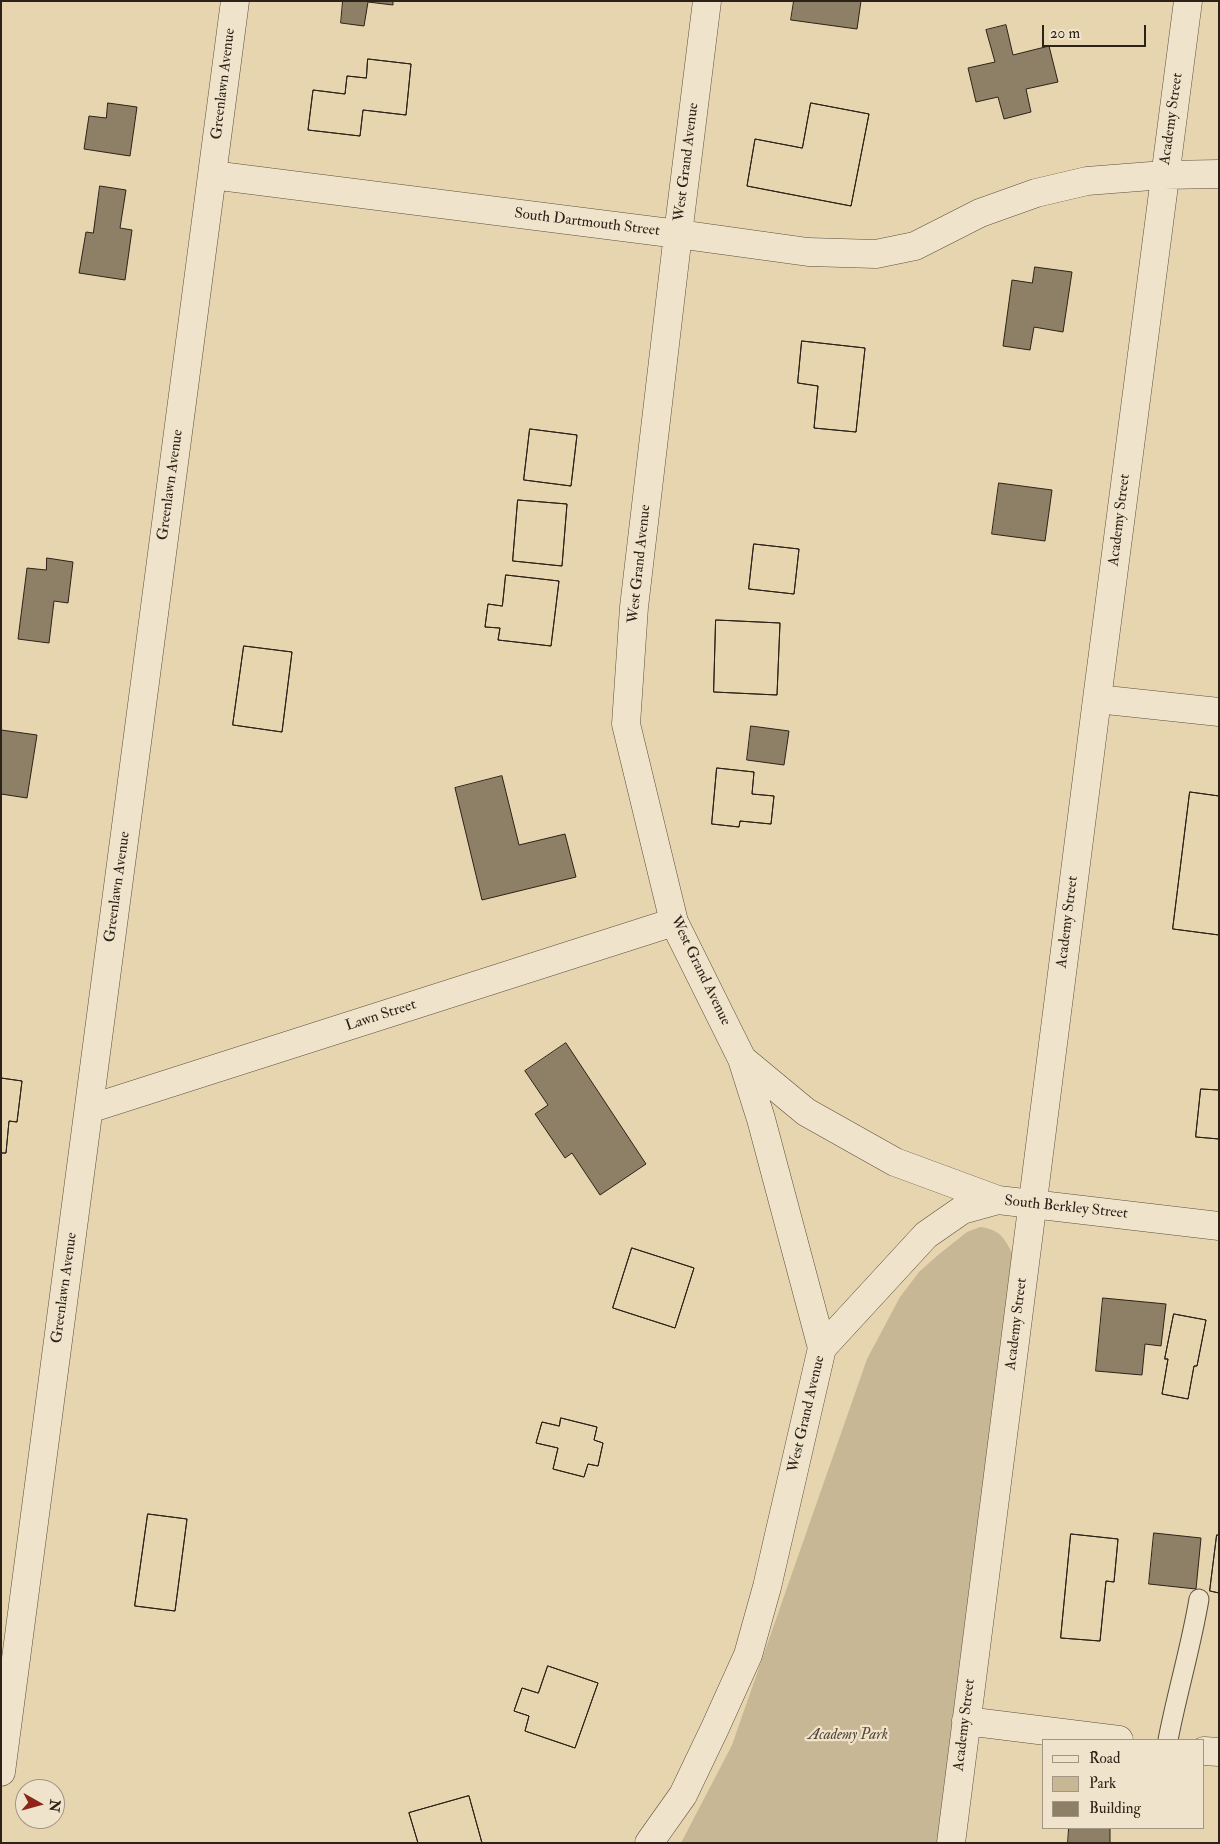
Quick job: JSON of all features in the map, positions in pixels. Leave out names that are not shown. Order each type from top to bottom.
[{"type":"street","name":"Greenlawn Avenue","points":[[1,1772],[235,1]]},
{"type":"street","name":"West Grand Avenue","points":[[648,1843],[683,1795],[748,1655],[768,1586],[822,1348],[761,1119],[742,1060],[674,922],[626,724],[634,607],[707,1]]},
{"type":"street","name":"Academy Street","points":[[951,1843],[1096,699],[1188,1]]},
{"type":"street","name":"South Dartmouth Street","points":[[212,176],[808,252],[876,254],[915,246],[980,213],[1036,193],[1086,181],[1164,175],[1219,174]]},
{"type":"street","points":[[1096,699],[1219,712]]},
{"type":"street","name":"Lawn Street","points":[[89,1109],[674,922]]},
{"type":"street","points":[[742,1060],[806,1112],[895,1162],[998,1200]]},
{"type":"street","name":"South Berkley Street","points":[[822,1348],[926,1235],[962,1210],[998,1200],[1219,1226]]},
{"type":"street","points":[[966,1721],[1112,1739]]},
{"type":"street","points":[[1205,1751],[1219,1752]]},
{"type":"lane","points":[[1168,1739],[1175,1703],[1194,1631],[1199,1599]]},
{"type":"green space","name":"Academy Park","points":[[980,1227],[993,1230],[1001,1235],[1013,1254],[941,1843],[681,1843],[732,1745],[867,1359],[900,1297],[919,1272],[967,1232]]},
{"type":"building","points":[[343,1],[393,1],[393,5],[368,2],[364,26],[341,23]]},
{"type":"building","points":[[794,1],[861,1],[857,29],[791,20]]},
{"type":"building","points":[[1006,25],[1013,55],[1049,46],[1058,82],[1026,89],[1031,112],[1004,119],[998,97],[976,102],[968,68],[995,62],[986,30]]},
{"type":"building","points":[[368,59],[411,64],[406,115],[363,110],[360,136],[308,130],[313,90],[345,94],[347,76],[366,78]]},
{"type":"building","points":[[368,59],[411,64],[406,115],[363,110],[360,136],[308,130],[313,90],[345,94],[347,76],[366,78]]},
{"type":"building","points":[[108,103],[137,107],[130,156],[84,149],[89,116],[106,118]]},
{"type":"building","points":[[811,103],[869,114],[851,206],[747,186],[755,139],[802,148]]},
{"type":"building","points":[[811,103],[869,114],[851,206],[747,186],[755,139],[802,148]]},
{"type":"building","points":[[100,186],[126,190],[120,228],[132,230],[125,280],[79,273],[86,232],[93,233]]},
{"type":"building","points":[[1035,267],[1072,272],[1063,332],[1034,327],[1030,350],[1003,346],[1012,280],[1032,283]]},
{"type":"building","points":[[802,341],[865,348],[856,432],[814,428],[818,386],[798,383]]},
{"type":"building","points":[[802,341],[865,348],[856,432],[814,428],[818,386],[798,383]]},
{"type":"building","points":[[530,429],[577,435],[571,486],[524,480]]},
{"type":"building","points":[[530,429],[577,435],[571,486],[524,480]]},
{"type":"building","points":[[999,483],[1052,490],[1045,541],[992,534]]},
{"type":"building","points":[[518,500],[567,504],[562,566],[513,561]]},
{"type":"building","points":[[518,500],[567,504],[562,566],[513,561]]},
{"type":"building","points":[[754,544],[799,549],[794,594],[749,589]]},
{"type":"building","points":[[754,544],[799,549],[794,594],[749,589]]},
{"type":"building","points":[[47,558],[73,562],[68,603],[54,601],[49,643],[18,639],[27,568],[46,570]]},
{"type":"building","points":[[506,575],[559,581],[551,646],[498,640],[500,628],[485,627],[488,604],[502,606]]},
{"type":"building","points":[[506,575],[559,581],[551,646],[498,640],[500,628],[485,627],[488,604],[502,606]]},
{"type":"building","points":[[716,620],[780,623],[777,695],[714,692]]},
{"type":"building","points":[[716,620],[780,623],[777,695],[714,692]]},
{"type":"building","points":[[244,646],[292,652],[282,732],[233,725]]},
{"type":"building","points":[[244,646],[292,652],[282,732],[233,725]]},
{"type":"building","points":[[751,726],[789,731],[784,765],[747,760]]},
{"type":"building","points":[[1,730],[37,735],[27,798],[1,794]]},
{"type":"building","points":[[717,768],[754,772],[752,794],[774,796],[771,824],[740,821],[739,827],[712,824]]},
{"type":"building","points":[[717,768],[754,772],[752,794],[774,796],[771,824],[740,821],[739,827],[712,824]]},
{"type":"building","points":[[502,776],[519,845],[565,834],[576,877],[482,900],[455,788]]},
{"type":"building","points":[[1190,792],[1219,796],[1219,935],[1173,929]]},
{"type":"building","points":[[1190,792],[1219,796],[1219,935],[1173,929]]},
{"type":"building","points":[[566,1043],[646,1164],[600,1195],[572,1153],[565,1158],[535,1114],[548,1105],[525,1071]]},
{"type":"building","points":[[1,1078],[22,1081],[17,1122],[9,1121],[6,1153],[1,1153]]},
{"type":"building","points":[[1,1078],[22,1081],[17,1122],[9,1121],[6,1153],[1,1153]]},
{"type":"building","points":[[1201,1089],[1219,1090],[1219,1139],[1196,1137]]},
{"type":"building","points":[[1201,1089],[1219,1090],[1219,1139],[1196,1137]]},
{"type":"building","points":[[632,1248],[694,1268],[675,1328],[613,1308]]},
{"type":"building","points":[[632,1248],[694,1268],[675,1328],[613,1308]]},
{"type":"building","points":[[1103,1298],[1166,1304],[1161,1346],[1145,1344],[1142,1375],[1096,1371]]},
{"type":"building","points":[[1174,1314],[1206,1320],[1188,1399],[1162,1394],[1168,1359],[1165,1359]]},
{"type":"building","points":[[1174,1314],[1206,1320],[1188,1399],[1162,1394],[1168,1359],[1165,1359]]},
{"type":"building","points":[[561,1418],[597,1427],[594,1440],[603,1443],[598,1466],[588,1464],[584,1477],[553,1469],[558,1448],[536,1443],[542,1422],[559,1426]]},
{"type":"building","points":[[561,1418],[597,1427],[594,1440],[603,1443],[598,1466],[588,1464],[584,1477],[553,1469],[558,1448],[536,1443],[542,1422],[559,1426]]},
{"type":"building","points":[[148,1514],[187,1519],[175,1611],[135,1606]]},
{"type":"building","points":[[148,1514],[187,1519],[175,1611],[135,1606]]},
{"type":"building","points":[[1154,1533],[1201,1538],[1196,1589],[1149,1584]]},
{"type":"building","points":[[1071,1534],[1118,1539],[1114,1582],[1106,1581],[1100,1641],[1061,1638]]},
{"type":"building","points":[[1071,1534],[1118,1539],[1114,1582],[1106,1581],[1100,1641],[1061,1638]]},
{"type":"building","points":[[1217,1535],[1219,1535],[1219,1593],[1210,1591]]},
{"type":"building","points":[[1217,1535],[1219,1535],[1219,1593],[1210,1591]]},
{"type":"building","points":[[548,1666],[598,1683],[575,1748],[525,1731],[529,1716],[514,1711],[522,1688],[538,1693]]},
{"type":"building","points":[[548,1666],[598,1683],[575,1748],[525,1731],[529,1716],[514,1711],[522,1688],[538,1693]]},
{"type":"building","points":[[469,1796],[482,1843],[418,1843],[409,1813]]},
{"type":"building","points":[[469,1796],[482,1843],[418,1843],[409,1813]]},
{"type":"building","points":[[1069,1829],[1110,1829],[1110,1843],[1068,1843]]}]
